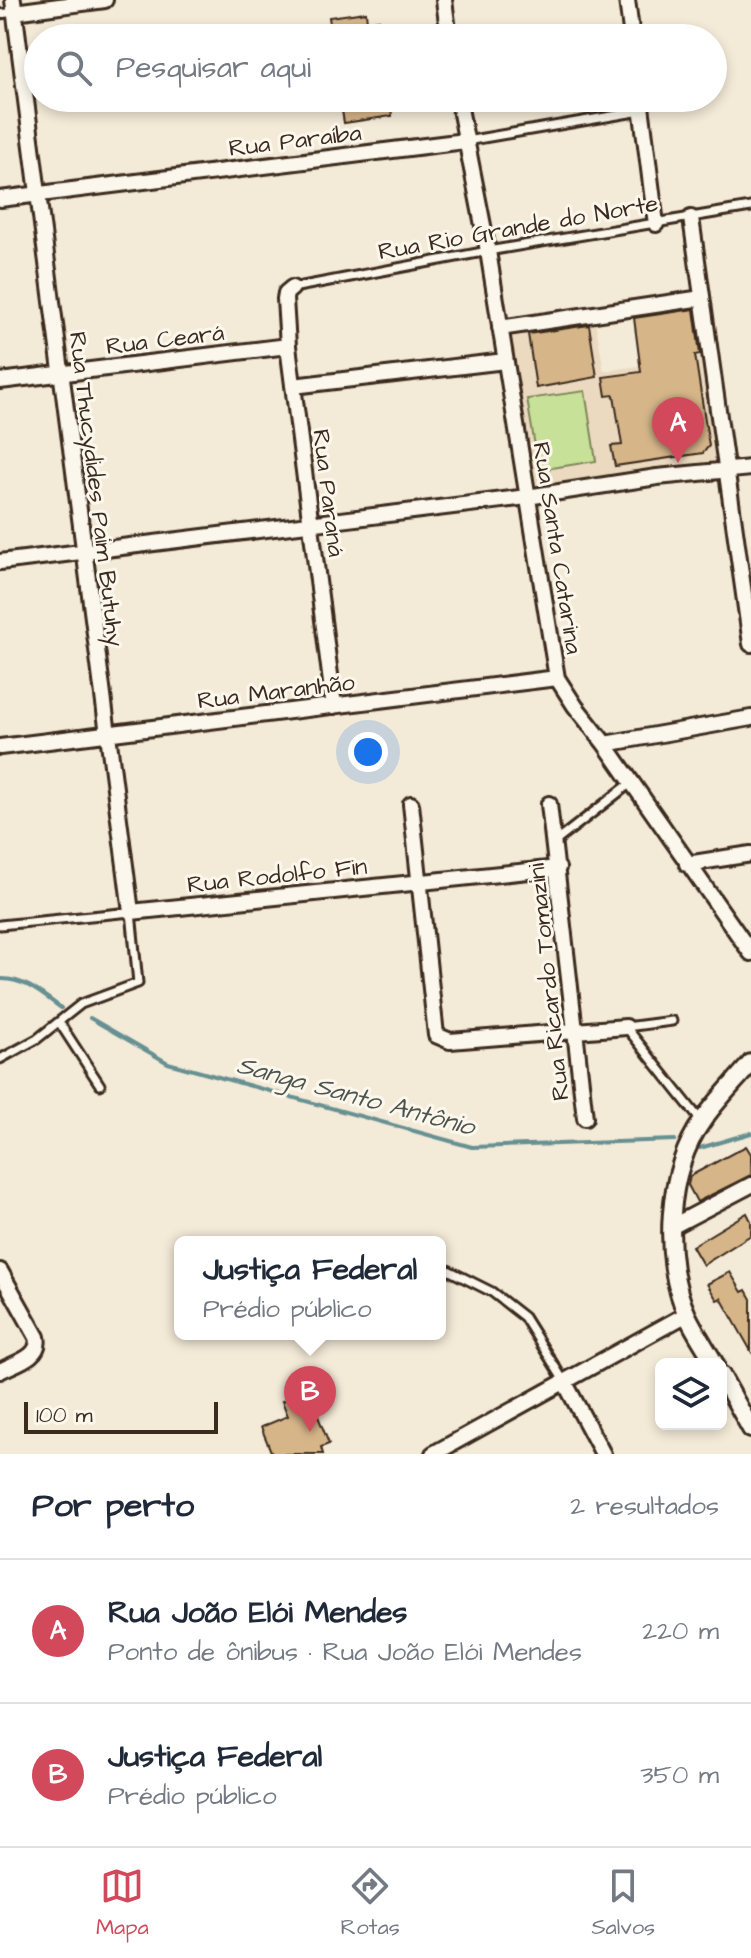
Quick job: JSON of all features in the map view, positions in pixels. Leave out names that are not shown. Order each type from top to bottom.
[{"type":"street","points":[[9,8],[105,0]]},
{"type":"street","points":[[444,0],[447,24]]},
{"type":"street","points":[[627,0],[630,24]]},
{"type":"street","name":"Rua Thucydides Paim Butuhy","points":[[9,8],[24,108]]},
{"type":"street","name":"Rua Thucydides Paim Butuhy","points":[[25,112],[131,912]]},
{"type":"street","name":"Rua Santa Catarina","points":[[460,112],[488,251],[557,678],[751,953]]},
{"type":"street","points":[[641,112],[656,224]]},
{"type":"street","name":"Rua Paraíba","points":[[0,199],[465,141]]},
{"type":"street","points":[[691,218],[751,644]]},
{"type":"street","name":"Rua Paraná","points":[[292,288],[285,299],[288,346],[334,706]]},
{"type":"street","points":[[500,328],[702,298]]},
{"type":"street","name":"Rua Ceará","points":[[0,381],[288,346]]},
{"type":"street","points":[[293,386],[505,361]]},
{"type":"street","points":[[0,562],[527,497],[657,477],[751,468]]},
{"type":"street","name":"Rua Maranhão","points":[[0,747],[557,678]]},
{"type":"street","points":[[605,744],[751,718]]},
{"type":"street","points":[[411,804],[436,1035],[450,1041],[626,1027]]},
{"type":"street","name":"Rua Ricardo Tomazini","points":[[549,804],[585,1118]]},
{"type":"street","points":[[687,864],[751,854]]},
{"type":"street","name":"Rua Rodolfo Fin","points":[[131,912],[558,868]]},
{"type":"street","points":[[712,1358],[687,1314],[672,1261],[671,1211],[683,1157],[701,1121],[751,1063]]},
{"type":"street","points":[[671,1227],[751,1185]]},
{"type":"street","points":[[0,1271],[39,1346],[36,1352],[0,1371]]},
{"type":"street","points":[[433,1454],[687,1314]]},
{"type":"street","points":[[564,1381],[603,1454]]},
{"type":"street","points":[[727,1386],[751,1429]]},
{"type":"lane","name":"Rua Paraíba","points":[[465,141],[602,112]]},
{"type":"lane","name":"Rua Rio Grande do Norte","points":[[292,288],[751,207]]},
{"type":"lane","name":"Rua Ricardo Tomazini","points":[[554,842],[632,782]]},
{"type":"lane","name":"Rua Rodolfo Fin","points":[[0,925],[131,912]]},
{"type":"lane","name":"Rua Thucydides Paim Butuhy","points":[[59,1022],[81,1004],[138,983],[131,912]]},
{"type":"lane","points":[[626,1027],[672,1021]]},
{"type":"lane","points":[[0,1059],[37,1039],[59,1022],[100,1085]]},
{"type":"lane","points":[[626,1027],[701,1121]]},
{"type":"lane","points":[[446,1269],[492,1292],[524,1317],[564,1381]]},
{"type":"shaded area","points":[[595,320],[604,371],[708,356],[722,465],[532,491],[509,333]]},
{"type":"green space","points":[[585,391],[596,461],[539,470],[527,399]]},
{"type":"building","points":[[366,12],[367,22],[379,20],[379,24],[330,24],[329,17]]},
{"type":"building","points":[[342,112],[392,112],[392,116],[344,123]]},
{"type":"building","points":[[694,309],[700,354],[695,355],[709,446],[703,453],[615,466],[611,446],[622,445],[614,395],[606,396],[603,377],[641,372],[634,318]]},
{"type":"building","points":[[589,325],[597,377],[536,388],[528,334]]},
{"type":"building","points":[[746,1146],[751,1154],[751,1175],[697,1202],[688,1185],[690,1176]]},
{"type":"building","points":[[747,1213],[751,1221],[751,1235],[703,1265],[692,1246]]},
{"type":"building","points":[[730,1272],[742,1292],[746,1290],[751,1299],[751,1351],[721,1298],[717,1300],[707,1284]]},
{"type":"building","points":[[308,1391],[329,1444],[321,1447],[323,1454],[272,1454],[261,1427],[288,1416],[282,1401]]},
{"type":"waterway","name":"Sanga Santo Antônio","points":[[0,979],[25,984],[61,1008]]},
{"type":"waterway","name":"Sanga Santo Antônio","points":[[90,1018],[168,1063],[472,1147],[675,1140]]},
{"type":"waterway","name":"Sanga Santo Antônio","points":[[700,1148],[751,1133]]},
{"type":"place","name":"Rua João Elói Mendes","points":[[678,463]]},
{"type":"place","name":"Justiça Federal","points":[[310,1432]]}]
